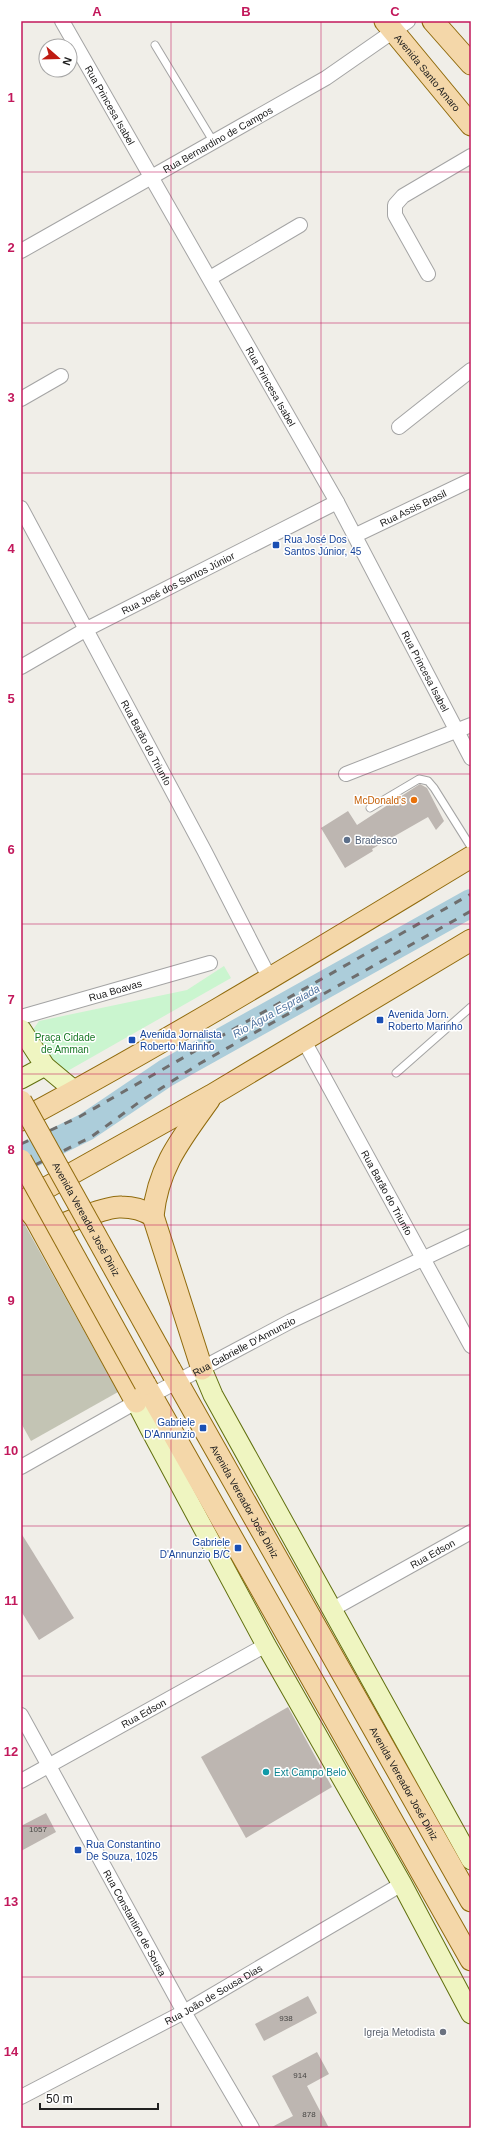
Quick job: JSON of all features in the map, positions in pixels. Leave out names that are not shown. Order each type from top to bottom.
[{"type":"main road","points":[[433,21],[471,64]]},
{"type":"main road","name":"Avenida Santo Amaro","points":[[395,25],[471,125]]},
{"type":"main road","points":[[21,1120],[75,1091],[270,979],[471,857]]},
{"type":"main road","points":[[470,941],[364,1005],[303,1039],[212,1095],[21,1203],[36,1218],[49,1242],[144,1394],[471,1960]]},
{"type":"main road","points":[[202,1369],[153,1216],[156,1194],[170,1158],[212,1095]]},
{"type":"main road","name":"Avenida Vereador José Diniz","points":[[21,1100],[174,1375],[471,1901]]},
{"type":"main road","points":[[21,1160],[144,1394]]},
{"type":"main road","points":[[49,1242],[50,1235],[55,1228],[102,1210],[120,1206],[141,1210],[153,1216]]},
{"type":"street","name":"Rua Princesa Isabel","points":[[62,21],[152,175],[356,535],[471,758]]},
{"type":"street","name":"Rua Bernardino de Campos","points":[[21,251],[152,175],[326,78],[395,25]]},
{"type":"street","points":[[428,274],[395,215],[395,205],[403,196],[471,156]]},
{"type":"street","points":[[210,278],[300,225]]},
{"type":"street","points":[[400,427],[471,370]]},
{"type":"street","points":[[21,400],[61,376]]},
{"type":"street","name":"Rua Assis Brasil","points":[[356,535],[471,480]]},
{"type":"street","name":"Rua José dos Santos Júnior","points":[[21,667],[85,630],[337,502]]},
{"type":"street","name":"Rua Barão do Triunfo","points":[[21,508],[205,852],[270,979]]},
{"type":"street","points":[[346,774],[471,725]]},
{"type":"street","name":"Rua Boavas","points":[[21,1017],[210,963]]},
{"type":"street","points":[[21,1029],[45,1066],[75,1091]]},
{"type":"street","name":"Rua Barão do Triunfo","points":[[303,1039],[471,1346]]},
{"type":"street","points":[[21,1079],[45,1066]]},
{"type":"street","name":"Rua Gabrielle D'Annunzio","points":[[21,1465],[174,1375],[202,1369],[291,1321],[471,1236]]},
{"type":"street","name":"Avenida Vereador José Diniz","points":[[202,1369],[213,1395],[331,1610],[470,1854]]},
{"type":"street","points":[[144,1394],[266,1645],[402,1884],[471,2014]]},
{"type":"street","name":"Rua Edson","points":[[331,1610],[471,1532]]},
{"type":"street","name":"Rua Edson","points":[[21,1781],[266,1645]]},
{"type":"street","name":"Rua Constantino de Sousa","points":[[21,1715],[184,2012],[252,2128]]},
{"type":"street","name":"Rua João de Sousa Dias","points":[[21,2097],[184,2012],[402,1884]]},
{"type":"lane","points":[[155,45],[213,141]]},
{"type":"lane","points":[[370,808],[419,779],[428,781],[434,788],[471,847]]},
{"type":"lane","points":[[396,1073],[471,1007]]},
{"type":"shaded area","points":[[21,1218],[118,1392],[31,1441],[21,1423]]},
{"type":"green space","name":"Praça Cidade de Amman","points":[[224,966],[231,978],[64,1073],[30,1034],[39,1021],[187,990]]},
{"type":"building","points":[[420,784],[427,788],[444,821],[436,830],[428,817],[372,849],[373,851],[345,868],[321,828],[348,811],[357,825]]},
{"type":"building","points":[[21,1533],[74,1618],[39,1640],[21,1611]]},
{"type":"building","name":"Ext Campo Belo","points":[[288,1707],[332,1787],[246,1838],[201,1757]]},
{"type":"building","points":[[46,1813],[56,1832],[21,1851],[21,1826]]},
{"type":"building","points":[[308,1996],[317,2013],[264,2041],[255,2024]]},
{"type":"building","points":[[317,2052],[329,2074],[307,2086],[329,2128],[270,2128],[293,2116],[272,2076]]},
{"type":"waterway","name":"Rio Água Espraiada","points":[[21,1159],[86,1127],[166,1073],[471,903]]},
{"type":"railway","points":[[21,1144],[79,1117],[471,894]]},
{"type":"railway","points":[[21,1172],[91,1137],[138,1103],[199,1064],[471,911]]},
{"type":"place","name":"Rua José Dos Santos Júnior, 45","points":[[276,545]]},
{"type":"place","name":"McDonald's","points":[[414,800]]},
{"type":"place","name":"Bradesco","points":[[347,840]]},
{"type":"place","name":"Avenida Jorn. Roberto Marinho","points":[[380,1020]]},
{"type":"place","name":"Avenida Jornalista Roberto Marinho","points":[[132,1040]]},
{"type":"place","name":"Gabriele D'Annunzio","points":[[203,1428]]},
{"type":"place","name":"Gabriele D'Annunzio B/C","points":[[238,1548]]},
{"type":"place","name":"Ext Campo Belo","points":[[266,1772]]},
{"type":"place","name":"Rua Constantino De Souza, 1025","points":[[78,1850]]},
{"type":"place","name":"Igreja Metodista","points":[[443,2032]]}]
